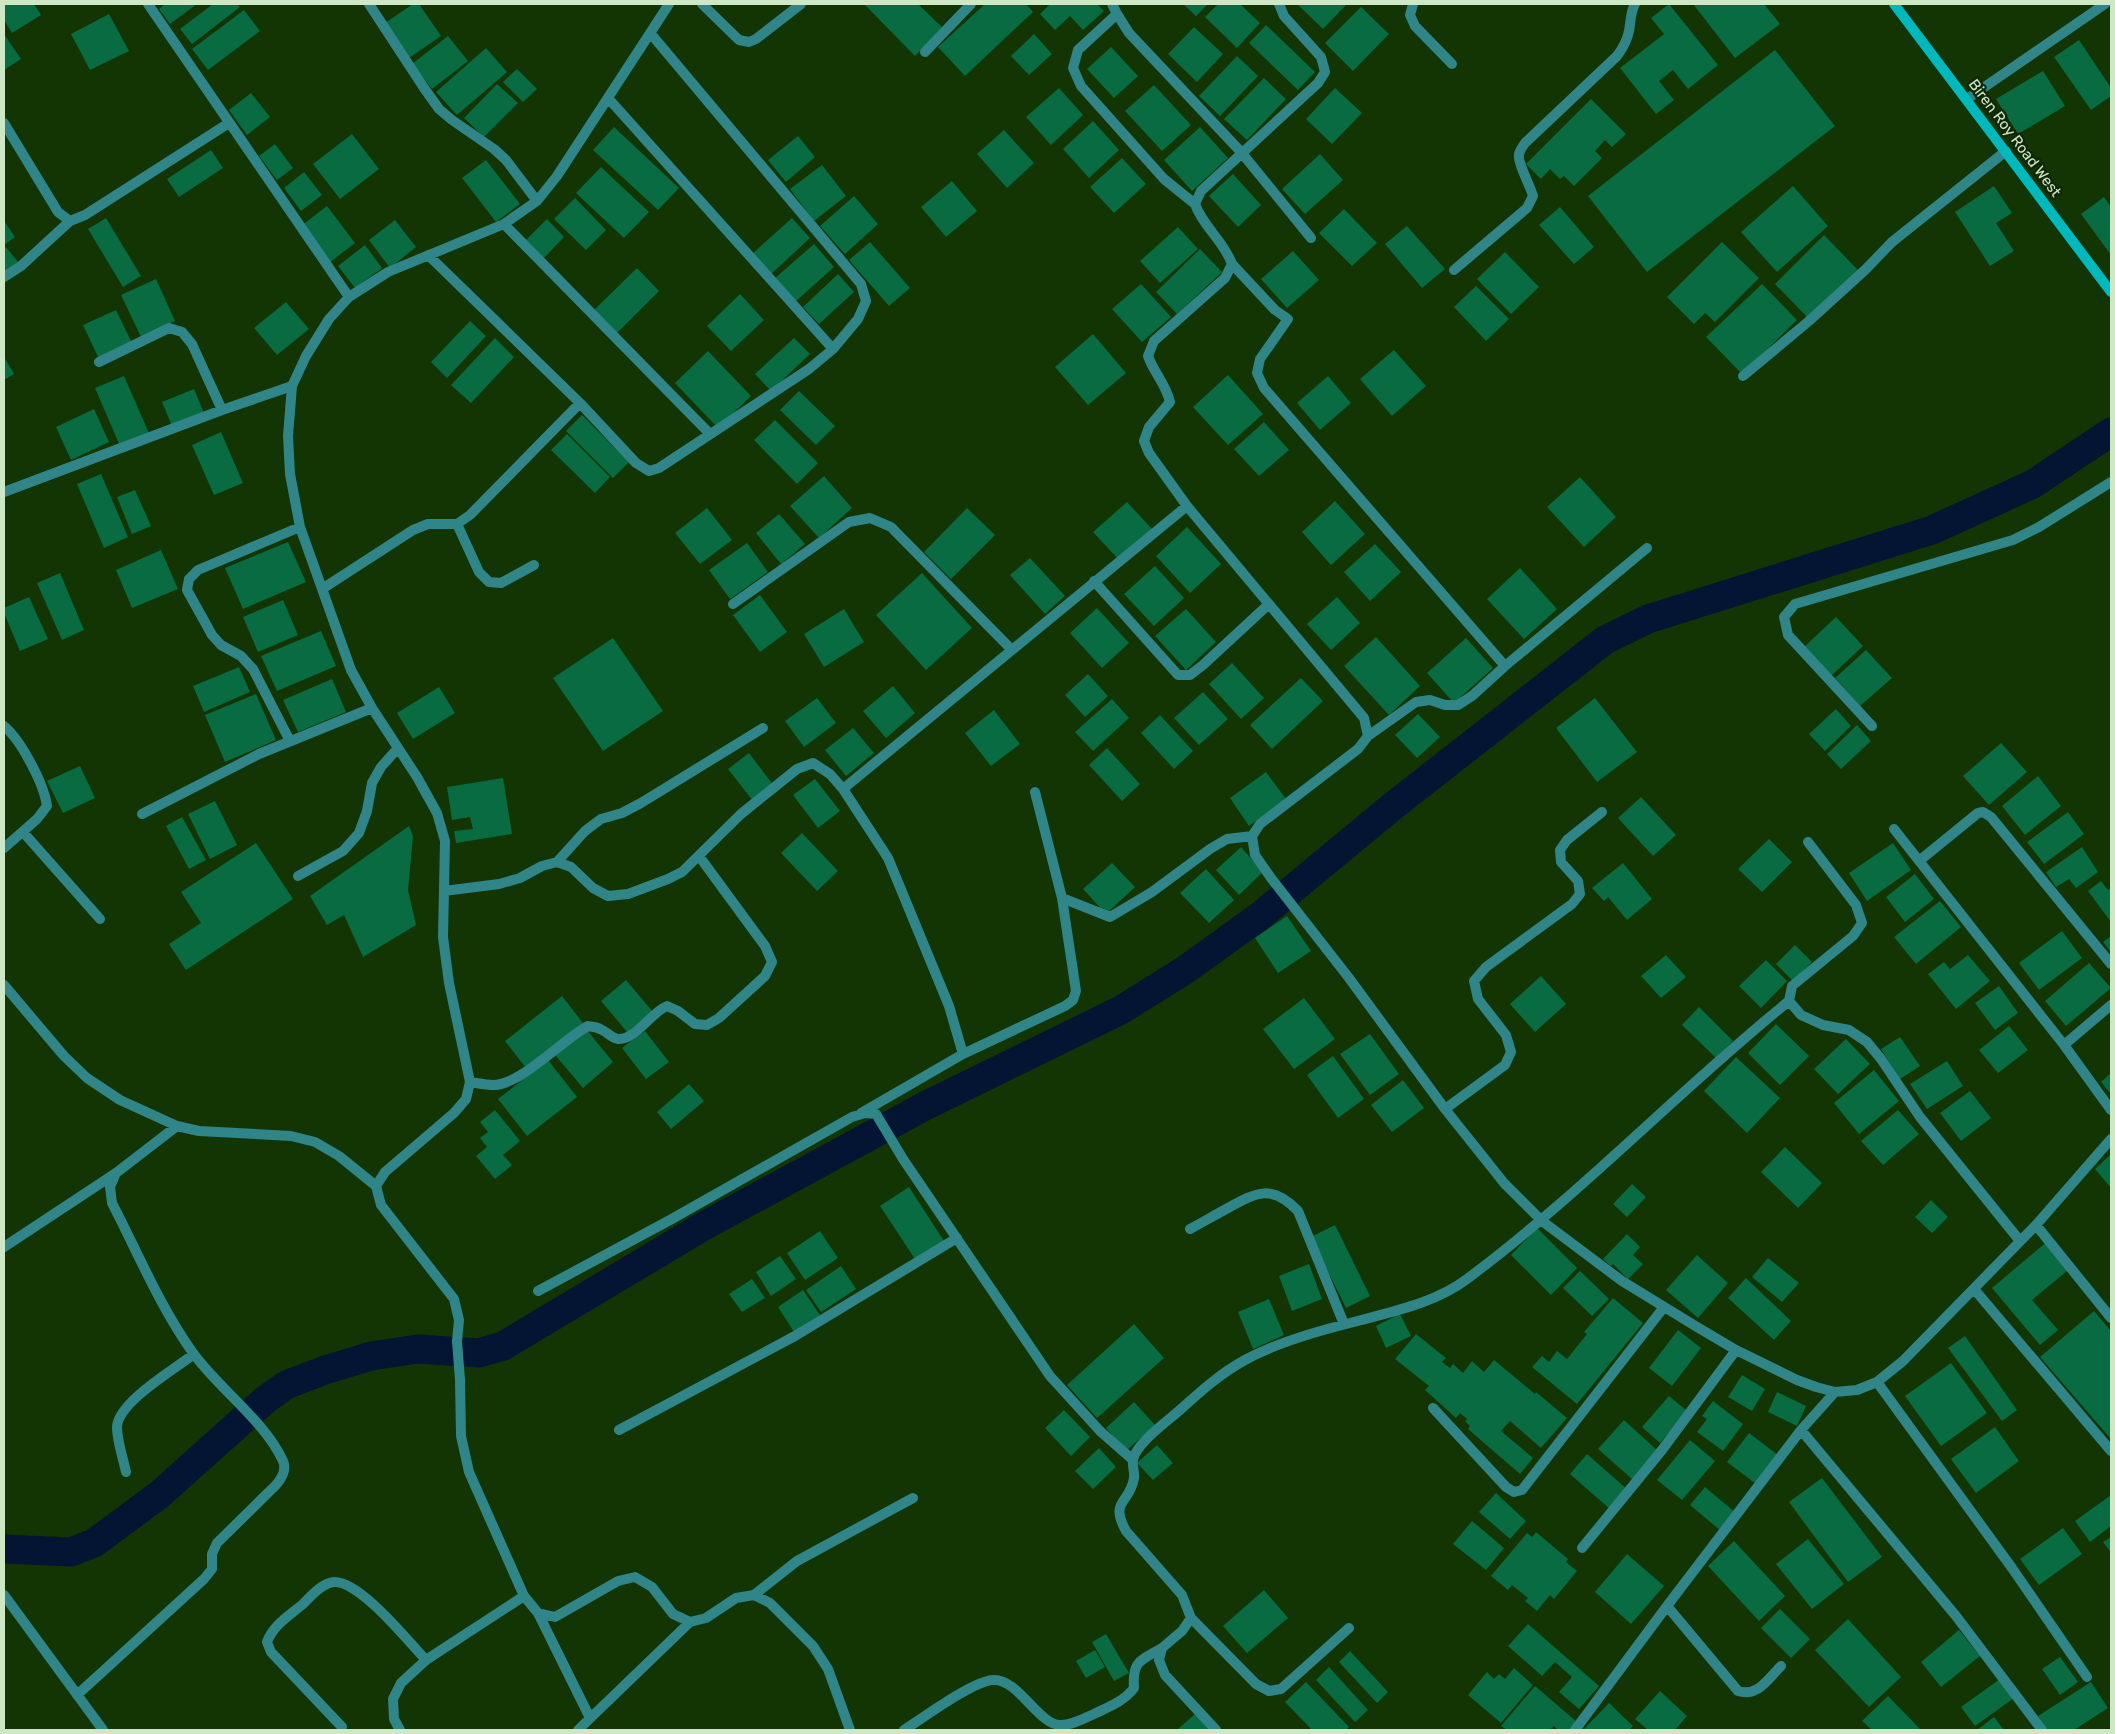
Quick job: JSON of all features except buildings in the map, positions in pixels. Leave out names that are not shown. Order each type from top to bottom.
[{"type":"main road","name":"Biren Roy Road West","points":[[1894,4],[2111,292]]},
{"type":"street","points":[[148,4],[349,297]]},
{"type":"street","points":[[369,4],[440,109],[506,160],[536,201]]},
{"type":"street","points":[[376,1186],[385,1172],[454,1113],[466,1099],[470,1082],[449,983],[444,937],[445,841],[437,812],[417,777],[372,708],[351,670],[300,527],[290,474],[288,436],[292,386],[306,356],[328,319],[349,297],[388,272],[504,224],[536,201],[557,176],[669,4]]},
{"type":"street","points":[[702,4],[739,40],[749,42],[756,39],[800,4]]},
{"type":"street","points":[[925,52],[971,4]]},
{"type":"street","points":[[1112,4],[1116,14],[1129,33],[1241,152],[1311,238]]},
{"type":"street","points":[[1195,204],[1201,191],[1241,152],[1318,84],[1325,72],[1321,57],[1284,16],[1279,4]]},
{"type":"street","points":[[1413,4],[1410,14],[1415,26],[1452,64]]},
{"type":"street","points":[[1454,270],[1527,208],[1533,196],[1530,183],[1520,164],[1519,153],[1525,143],[1617,56],[1626,44],[1631,10],[1635,4]]},
{"type":"street","points":[[1967,99],[2105,4]]},
{"type":"street","points":[[1116,14],[1078,50],[1072,68],[1081,86],[1164,179],[1195,204],[1200,218],[1227,251],[1232,264],[1275,310],[1288,319],[1260,359],[1258,373],[1264,388],[1505,666]]},
{"type":"street","points":[[428,255],[580,403],[636,463],[649,470],[659,468],[809,369],[833,349],[858,319],[866,301],[861,284],[651,34]]},
{"type":"street","points":[[608,98],[833,349]]},
{"type":"street","points":[[4,123],[58,212],[70,221]]},
{"type":"street","points":[[4,278],[21,266],[70,221],[85,215],[229,123]]},
{"type":"street","points":[[1743,376],[1809,321],[1865,270],[1892,242],[2006,151]]},
{"type":"street","points":[[504,224],[710,434]]},
{"type":"street","points":[[1232,264],[1225,278],[1154,341],[1148,356],[1153,369],[1167,389],[1170,402],[1149,427],[1144,441],[1149,454],[1187,506],[1364,718],[1368,736]]},
{"type":"street","points":[[100,362],[169,328],[182,332],[192,344],[222,410]]},
{"type":"street","points":[[4,492],[222,410],[292,386]]},
{"type":"street","points":[[322,589],[413,530],[428,524],[458,524],[470,515],[580,403]]},
{"type":"street","points":[[1872,726],[1788,635],[1784,617],[1795,604],[2013,540],[2039,527],[2111,482]]},
{"type":"street","points":[[843,789],[1187,506]]},
{"type":"street","points":[[733,604],[849,522],[870,518],[891,527],[1011,649]]},
{"type":"street","points":[[458,524],[479,572],[489,582],[500,582],[534,565]]},
{"type":"street","points":[[290,741],[253,669],[241,656],[221,645],[212,635],[187,590],[188,579],[198,570],[300,527]]},
{"type":"street","points":[[1646,548],[1472,696],[1458,705],[1445,705],[1430,700],[1416,702],[1368,736],[1358,749],[1260,824],[1252,836],[1256,855],[1271,878],[1445,1109],[1504,1183],[1542,1221],[1622,1282],[1736,1350],[1797,1380],[1834,1392],[1857,1390],[1877,1382],[1903,1361],[2036,1225],[2111,1139]]},
{"type":"street","points":[[1094,581],[1178,675],[1190,675],[1203,665],[1269,604]]},
{"type":"street","points":[[142,814],[290,741],[372,708]]},
{"type":"street","points":[[4,726],[14,734],[45,792],[47,806],[37,819],[4,848]]},
{"type":"street","points":[[444,891],[499,884],[520,878],[542,866],[557,862],[585,831],[601,819],[622,813],[641,803],[762,728]]},
{"type":"street","points":[[298,876],[343,851],[359,833],[368,811],[372,783],[381,767],[398,748]]},
{"type":"street","points":[[557,862],[571,867],[593,888],[608,896],[628,894],[668,879],[682,872],[741,814],[797,768],[813,763],[830,774],[843,789],[888,858],[949,1006],[963,1054]]},
{"type":"street","points":[[538,1291],[963,1054],[1065,1006],[1073,1000],[1076,991],[1062,898],[1035,792]]},
{"type":"street","points":[[1445,1109],[1505,1065],[1511,1052],[1506,1035],[1478,998],[1474,981],[1486,967],[1572,904],[1580,894],[1578,881],[1561,862],[1560,850],[1567,840],[1602,812]]},
{"type":"street","points":[[1920,861],[1978,814],[1983,812],[1991,816],[2111,964]]},
{"type":"street","points":[[1894,829],[2064,1045],[2111,1110]]},
{"type":"street","points":[[23,832],[100,919]]},
{"type":"street","points":[[1062,898],[1110,917],[1152,892],[1210,849],[1227,839],[1252,836]]},
{"type":"street","points":[[1349,1628],[1281,1689],[1269,1691],[1256,1684],[1191,1618],[1182,1595],[1126,1531],[1120,1519],[1120,1505],[1130,1490],[1134,1477],[1133,1460],[1140,1446],[1208,1384],[1260,1352],[1344,1324],[1424,1302],[1444,1294],[1465,1281],[1542,1221],[1740,1041],[1789,1001],[1792,986],[1853,936],[1862,922],[1856,905],[1808,842]]},
{"type":"street","points":[[470,1082],[493,1085],[506,1083],[520,1075],[576,1032],[588,1026],[601,1029],[616,1039],[626,1038],[636,1032],[657,1010],[667,1006],[678,1011],[695,1024],[707,1025],[719,1018],[765,976],[772,962],[765,946],[699,856]]},
{"type":"street","points":[[4,984],[64,1056],[87,1078],[120,1100],[177,1126],[199,1130],[291,1136],[315,1142],[339,1156],[376,1186],[381,1205],[454,1298],[460,1320],[457,1341],[461,1436],[469,1472],[524,1596],[538,1612],[590,1718]]},
{"type":"street","points":[[1789,1001],[1802,1015],[1823,1026],[1849,1030],[1867,1042],[1881,1059],[1920,1117],[2020,1241]]},
{"type":"street","points":[[2064,1045],[2111,1005]]},
{"type":"street","points":[[858,1114],[876,1114],[904,1159],[1050,1376],[1100,1431],[1133,1460]]},
{"type":"street","points":[[4,1247],[116,1173],[177,1126]]},
{"type":"street","points":[[77,1695],[204,1580],[212,1569],[212,1554],[217,1543],[284,1475],[284,1463],[262,1430],[194,1354],[175,1327],[112,1203],[110,1188],[116,1173]]},
{"type":"street","points":[[1190,1229],[1254,1194],[1274,1194],[1289,1202],[1298,1211],[1344,1324]]},
{"type":"street","points":[[2036,1225],[2111,1318]]},
{"type":"street","points":[[620,1430],[795,1336],[957,1238]]},
{"type":"street","points":[[1974,1289],[2111,1452]]},
{"type":"street","points":[[1433,1408],[1506,1487],[1514,1492],[1522,1490],[1664,1307]]},
{"type":"street","points":[[1582,1548],[1656,1458],[1736,1350]]},
{"type":"street","points":[[126,1472],[117,1426],[122,1413],[133,1400],[194,1354]]},
{"type":"street","points":[[1877,1382],[2012,1568],[2087,1677]]},
{"type":"street","points":[[1575,1730],[1801,1430],[1834,1392]]},
{"type":"street","points":[[1801,1430],[1956,1616],[2042,1730]]},
{"type":"street","points":[[578,1730],[690,1622],[706,1618],[736,1598],[754,1595],[797,1561],[913,1498]]},
{"type":"street","points":[[538,1612],[555,1617],[618,1580],[635,1577],[652,1587],[673,1614],[690,1622]]},
{"type":"street","points":[[342,1728],[271,1652],[267,1642],[271,1631],[322,1587],[333,1582],[347,1584],[368,1599],[426,1660]]},
{"type":"street","points":[[4,1595],[103,1730]]},
{"type":"street","points":[[754,1595],[770,1603],[813,1646],[828,1669],[850,1730]]},
{"type":"street","points":[[400,1730],[394,1719],[393,1699],[401,1682],[426,1660],[524,1596]]},
{"type":"street","points":[[1667,1606],[1738,1691],[1748,1694],[1755,1692],[1781,1666]]},
{"type":"street","points":[[904,1730],[980,1683],[995,1680],[1012,1686],[1043,1717],[1058,1726],[1072,1724],[1126,1699],[1134,1688],[1133,1672],[1140,1661],[1162,1648],[1182,1631],[1191,1618]]},
{"type":"street","points":[[1162,1648],[1159,1660],[1164,1674],[1216,1730]]},
{"type":"waterway","points":[[4,1549],[71,1552],[94,1543],[159,1495],[265,1400],[286,1385],[325,1370],[371,1356],[418,1349],[479,1353],[503,1346],[702,1227],[923,1107],[1121,1010],[1185,970],[1260,916],[1393,806],[1605,640],[1648,619],[1932,530],[2033,484],[2111,432]]}]
